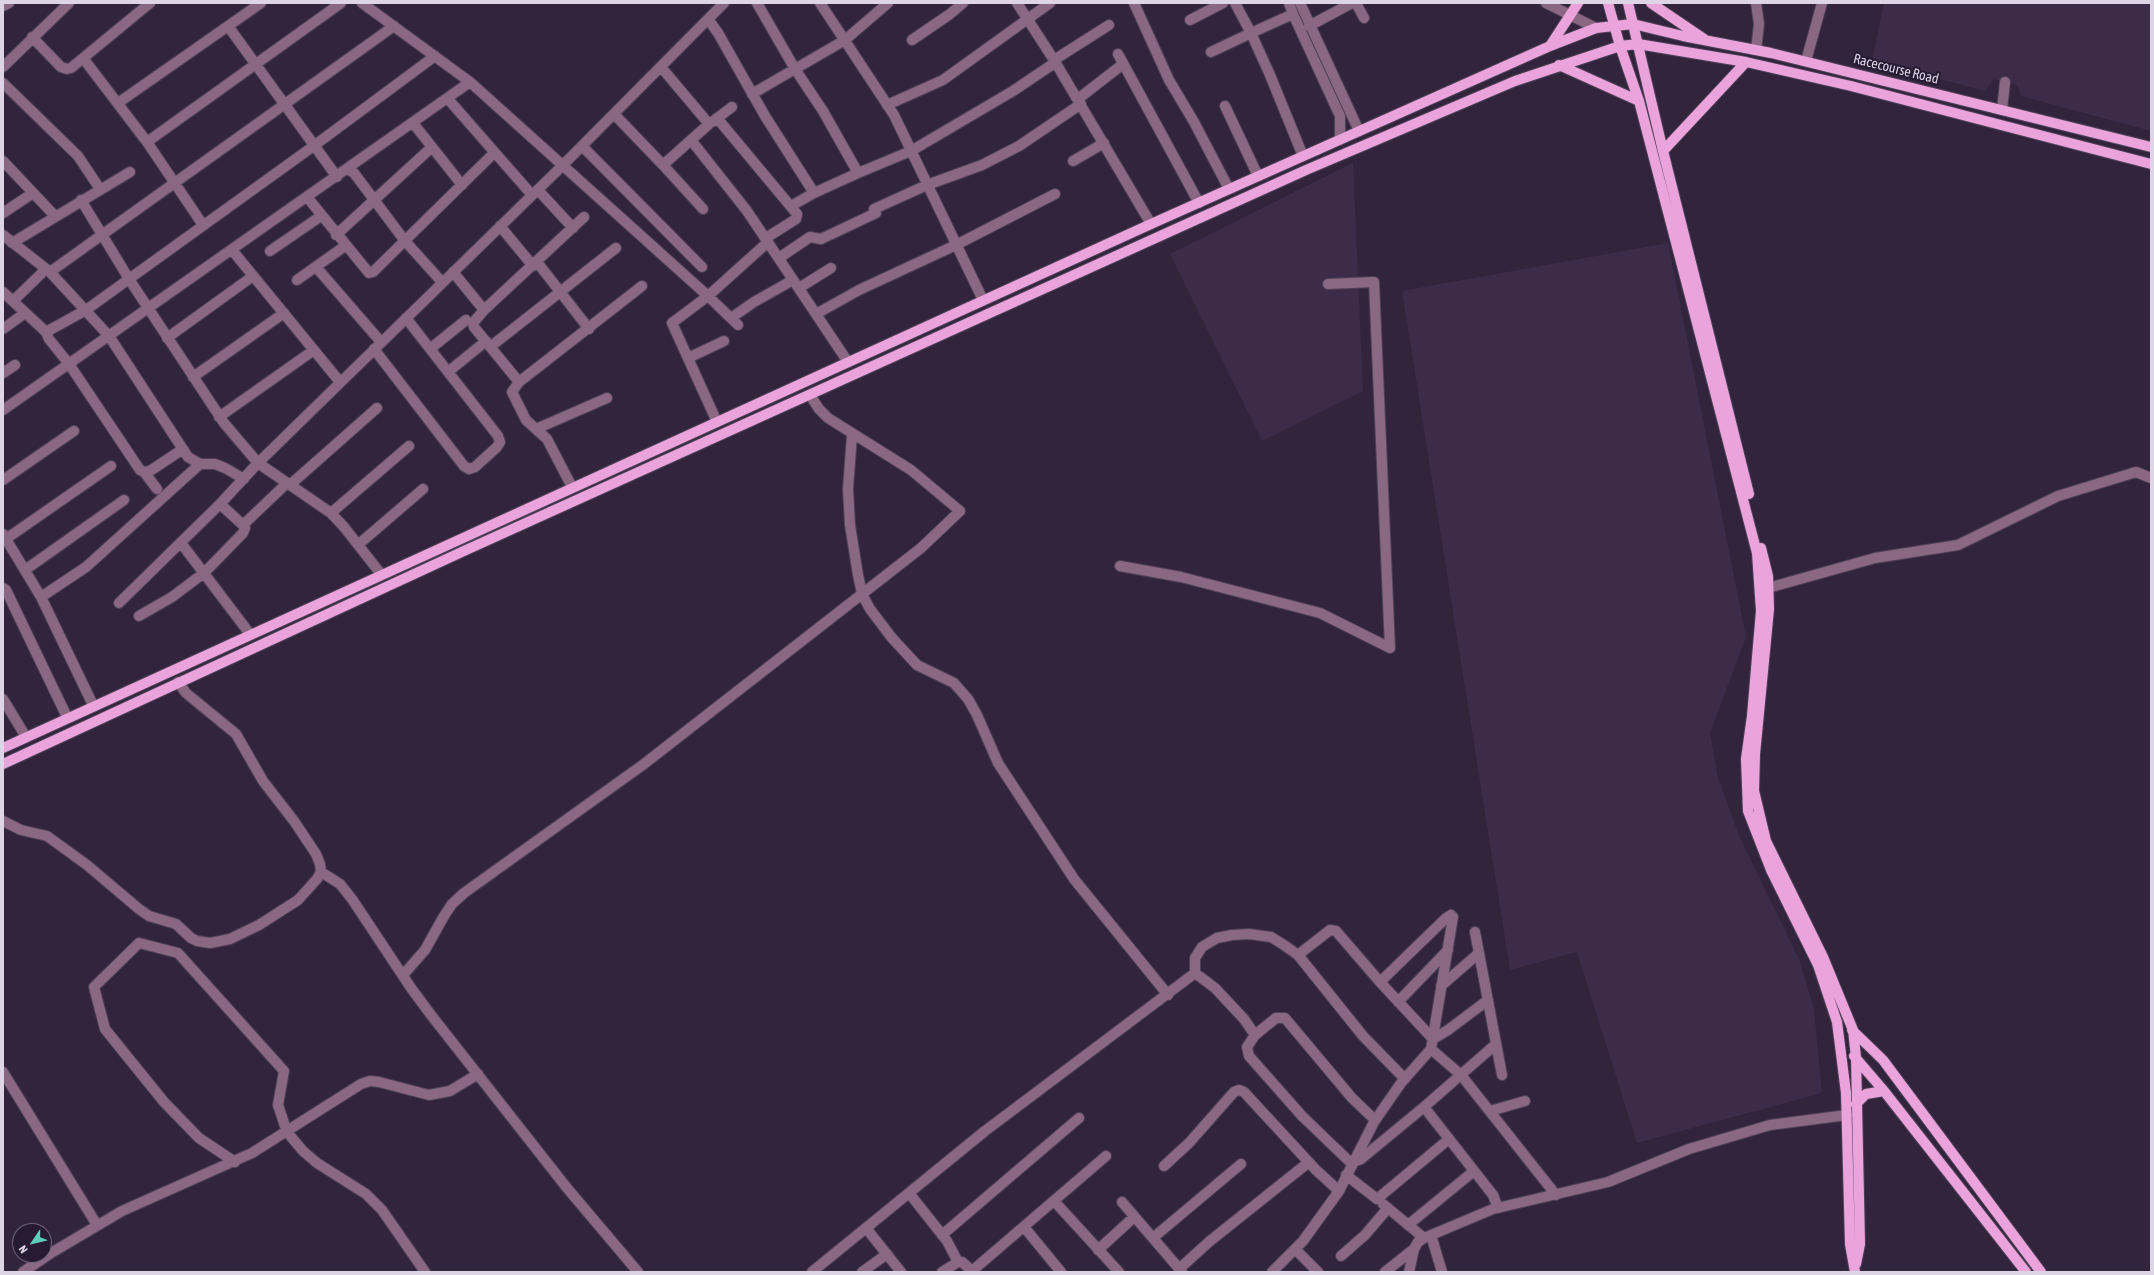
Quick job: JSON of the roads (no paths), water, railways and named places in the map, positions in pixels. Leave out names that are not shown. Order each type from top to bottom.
[{"type":"main road","points":[[1550,46],[1571,16],[1578,3]]},
{"type":"main road","points":[[1608,3],[1638,101],[1757,553],[1761,611],[1753,709],[1746,759],[1748,811],[1771,870],[1818,965],[1837,1022],[1847,1115],[1850,1244],[1855,1272]]},
{"type":"main road","points":[[1628,3],[1663,151],[1740,454],[1768,576],[1768,638],[1755,761],[1754,790],[1760,822],[1766,842],[1823,957],[1853,1030],[1856,1057],[1860,1244],[1855,1272]]},
{"type":"main road","points":[[1652,3],[1708,41]]},
{"type":"main road","name":"Racecourse Road","points":[[3,748],[1151,224],[1550,46],[1596,28],[1633,24],[1756,50],[1806,61],[2151,147]]},
{"type":"main road","name":"Racecourse Road","points":[[3,764],[178,682],[1299,173],[1515,81],[1559,65],[1620,46],[1638,44],[1746,62],[1851,86],[2151,164]]},
{"type":"main road","points":[[1663,151],[1746,62]]},
{"type":"main road","points":[[1559,65],[1638,101]]},
{"type":"main road","points":[[1837,1022],[1853,1030],[1883,1060],[2041,1272]]},
{"type":"main road","points":[[1840,1046],[1856,1057],[2024,1269]]},
{"type":"main road","points":[[1856,1104],[1866,1094],[1884,1091]]},
{"type":"street","points":[[3,6],[9,3]]},
{"type":"street","points":[[3,67],[32,37],[69,3]]},
{"type":"street","points":[[32,37],[61,67],[66,69],[83,58],[150,3]]},
{"type":"street","points":[[118,103],[261,3]]},
{"type":"street","points":[[147,142],[256,66],[341,3]]},
{"type":"street","points":[[362,3],[470,82],[734,321],[754,302],[830,268]]},
{"type":"street","points":[[119,604],[244,480],[258,463],[563,165],[724,3]]},
{"type":"street","points":[[756,3],[795,69],[823,111],[858,173]]},
{"type":"street","points":[[820,3],[887,105],[911,151],[983,300]]},
{"type":"street","points":[[912,40],[950,14],[963,3]]},
{"type":"street","points":[[1017,3],[1055,61],[1151,224]]},
{"type":"street","points":[[887,105],[942,80],[1050,3]]},
{"type":"street","points":[[1134,3],[1169,80],[1194,122],[1229,189]]},
{"type":"street","points":[[1190,20],[1223,3]]},
{"type":"street","points":[[1235,3],[1270,75],[1303,156]]},
{"type":"street","points":[[1289,3],[1340,116],[1340,140]]},
{"type":"street","points":[[1300,3],[1309,26],[1359,131]]},
{"type":"street","points":[[1309,26],[1352,3]]},
{"type":"street","points":[[1356,3],[1364,18]]},
{"type":"street","points":[[1546,3],[1596,28]]},
{"type":"street","points":[[1756,3],[1759,24],[1756,50]]},
{"type":"street","points":[[1806,61],[1822,3]]},
{"type":"street","points":[[752,94],[845,40],[884,4]]},
{"type":"street","points":[[1211,52],[1293,14]]},
{"type":"street","points":[[708,20],[718,33],[752,94],[814,193]]},
{"type":"street","points":[[791,206],[814,193],[911,151],[1013,91],[1109,25]]},
{"type":"street","points":[[228,26],[337,177]]},
{"type":"street","points":[[13,301],[48,271],[175,184],[394,26]]},
{"type":"street","points":[[1118,54],[1199,203]]},
{"type":"street","points":[[46,332],[86,310],[315,145],[435,56]]},
{"type":"street","points":[[83,58],[147,142],[203,225]]},
{"type":"street","points":[[1081,104],[1078,99],[1123,64]]},
{"type":"street","points":[[661,67],[713,121],[797,214],[796,219],[767,240],[708,296],[672,323],[717,422]]},
{"type":"street","points":[[3,410],[337,177],[470,82]]},
{"type":"street","points":[[2002,110],[2005,82]]},
{"type":"street","points":[[4,86],[78,156],[100,189]]},
{"type":"street","points":[[448,99],[494,153],[573,228]]},
{"type":"street","points":[[779,258],[810,237],[821,240],[927,185],[989,162],[1019,146],[1081,104]]},
{"type":"street","points":[[1225,106],[1258,176]]},
{"type":"street","points":[[663,165],[713,121],[732,107]]},
{"type":"street","points":[[614,114],[663,165],[702,209]]},
{"type":"street","points":[[413,123],[462,185]]},
{"type":"street","points":[[691,140],[747,211],[848,362]]},
{"type":"street","points":[[1073,161],[1104,143]]},
{"type":"street","points":[[582,146],[702,267]]},
{"type":"street","points":[[336,234],[432,147]]},
{"type":"street","points":[[307,198],[369,273],[373,272],[494,153]]},
{"type":"street","points":[[3,161],[55,216]]},
{"type":"street","points":[[347,169],[354,173],[405,241],[442,282]]},
{"type":"street","points":[[12,243],[81,200],[130,172]]},
{"type":"street","points":[[3,213],[33,193]]},
{"type":"street","points":[[816,314],[866,287],[956,245],[1055,194]]},
{"type":"street","points":[[81,200],[101,235],[219,417],[258,463],[331,513],[359,544],[382,574]]},
{"type":"street","points":[[270,251],[322,216]]},
{"type":"street","points":[[519,382],[473,323],[484,310],[584,217]]},
{"type":"street","points":[[500,226],[561,292],[589,329]]},
{"type":"street","points":[[3,235],[48,271],[109,336],[183,449],[194,462],[200,464],[215,464],[244,480]]},
{"type":"street","points":[[297,280],[346,246]]},
{"type":"street","points":[[448,372],[561,292],[616,248]]},
{"type":"street","points":[[232,250],[340,382]]},
{"type":"street","points":[[316,267],[378,345],[464,466],[469,469],[475,468],[497,447],[500,442],[498,436],[406,318]]},
{"type":"street","points":[[453,272],[484,310]]},
{"type":"street","points":[[167,338],[253,276]]},
{"type":"street","points":[[1120,566],[1181,577],[1320,613],[1390,648],[1374,282],[1328,284]]},
{"type":"street","points":[[572,487],[547,439],[526,420],[512,392],[514,387],[519,382],[589,329],[642,286]]},
{"type":"street","points":[[3,292],[46,332],[49,339],[69,364],[140,470],[144,472],[157,489]]},
{"type":"street","points":[[3,329],[25,313]]},
{"type":"street","points":[[193,376],[284,313]]},
{"type":"street","points":[[430,349],[466,320]]},
{"type":"street","points":[[688,358],[724,341]]},
{"type":"street","points":[[219,417],[314,350]]},
{"type":"street","points":[[3,373],[15,364]]},
{"type":"street","points":[[403,975],[425,950],[452,904],[464,893],[644,764],[921,548],[960,510],[911,470],[852,435],[828,418],[819,409],[810,396]]},
{"type":"street","points":[[536,428],[607,398]]},
{"type":"street","points":[[243,525],[289,483],[377,408]]},
{"type":"street","points":[[3,480],[74,431]]},
{"type":"street","points":[[852,435],[848,489],[850,525],[862,594],[870,609],[917,665],[954,683],[968,699],[977,715],[998,763],[1017,795],[1074,879],[1168,995]]},
{"type":"street","points":[[331,513],[408,446]]},
{"type":"street","points":[[144,472],[183,449]]},
{"type":"street","points":[[41,597],[83,569],[200,464]]},
{"type":"street","points":[[93,706],[41,597],[4,538],[111,466]]},
{"type":"street","points":[[1768,588],[1875,558],[1958,545],[2058,496],[2136,472],[2151,478]]},
{"type":"street","points":[[359,544],[423,489]]},
{"type":"street","points":[[25,570],[124,500]]},
{"type":"street","points":[[139,616],[172,596],[204,573],[243,533],[245,528],[243,525],[220,504]]},
{"type":"street","points":[[180,543],[250,634]]},
{"type":"street","points":[[3,588],[6,590],[67,718]]},
{"type":"street","points":[[3,821],[21,830],[47,836],[149,916],[176,924],[191,938],[202,943],[230,939],[280,912],[308,890],[321,872],[320,864],[306,837],[262,781],[236,734],[186,693],[178,682]]},
{"type":"street","points":[[3,699],[26,737]]},
{"type":"street","points":[[321,872],[340,884],[352,899],[431,1015],[567,1188],[638,1272]]},
{"type":"street","points":[[1380,982],[1451,915],[1454,920],[1441,986],[1432,1044]]},
{"type":"street","points":[[1298,955],[1330,930],[1336,931],[1398,1002],[1432,1044],[1461,1075],[1556,1195]]},
{"type":"street","points":[[1475,932],[1502,1075]]},
{"type":"street","points":[[1195,973],[1195,958],[1202,947],[1218,938],[1249,934],[1271,937],[1298,955],[1363,1036],[1405,1079]]},
{"type":"street","points":[[235,1162],[199,1138],[164,1102],[105,1029],[94,987],[139,943],[178,953],[284,1071],[278,1105],[287,1132],[303,1151],[317,1163],[366,1194],[382,1210],[425,1272]]},
{"type":"street","points":[[1398,1002],[1448,949]]},
{"type":"street","points":[[1441,986],[1479,953]]},
{"type":"street","points":[[812,1272],[985,1132],[1168,995],[1195,973]]},
{"type":"street","points":[[1195,973],[1215,988],[1244,1019],[1255,1035]]},
{"type":"street","points":[[1272,1272],[1295,1249],[1338,1191],[1351,1163],[1375,1120],[1432,1044],[1488,1000]]},
{"type":"street","points":[[1351,1163],[1302,1116],[1249,1056],[1247,1047],[1255,1035],[1276,1018],[1285,1018],[1352,1098],[1375,1120]]},
{"type":"street","points":[[1351,1163],[1362,1159],[1496,1044]]},
{"type":"street","points":[[3,1072],[96,1225]]},
{"type":"street","points":[[23,1272],[96,1225],[141,1201],[235,1162],[287,1132],[350,1090],[370,1081],[429,1095],[450,1091],[478,1074]]},
{"type":"street","points":[[1164,1166],[1194,1138],[1234,1092],[1239,1090],[1244,1092],[1338,1191]]},
{"type":"street","points":[[1490,1111],[1525,1101]]},
{"type":"street","points":[[1424,1107],[1493,1195],[1498,1208]]},
{"type":"street","points":[[1385,1272],[1428,1236],[1498,1208],[1608,1182],[1689,1149],[1770,1125],[1847,1115]]},
{"type":"street","points":[[942,1236],[1079,1118]]},
{"type":"street","points":[[1377,1199],[1449,1139]]},
{"type":"street","points":[[909,1193],[942,1236],[958,1262],[962,1262],[972,1272],[1055,1202],[1106,1156]]},
{"type":"street","points":[[1122,1202],[1134,1217],[1154,1237],[1180,1270],[1210,1241],[1309,1162]]},
{"type":"street","points":[[1154,1237],[1241,1164]]},
{"type":"street","points":[[1408,1224],[1474,1171]]},
{"type":"street","points":[[1346,1175],[1408,1224],[1428,1236],[1442,1272]]},
{"type":"street","points":[[1055,1202],[1119,1272]]},
{"type":"street","points":[[1341,1256],[1365,1235],[1388,1208]]},
{"type":"street","points":[[1098,1250],[1134,1217]]},
{"type":"street","points":[[1024,1227],[1056,1270]]},
{"type":"street","points":[[866,1228],[901,1272]]},
{"type":"street","points":[[1295,1249],[1318,1272]]},
{"type":"street","points":[[1408,1272],[1414,1249]]},
{"type":"street","points":[[862,1272],[887,1254]]},
{"type":"street","points":[[942,1272],[958,1262]]}]
